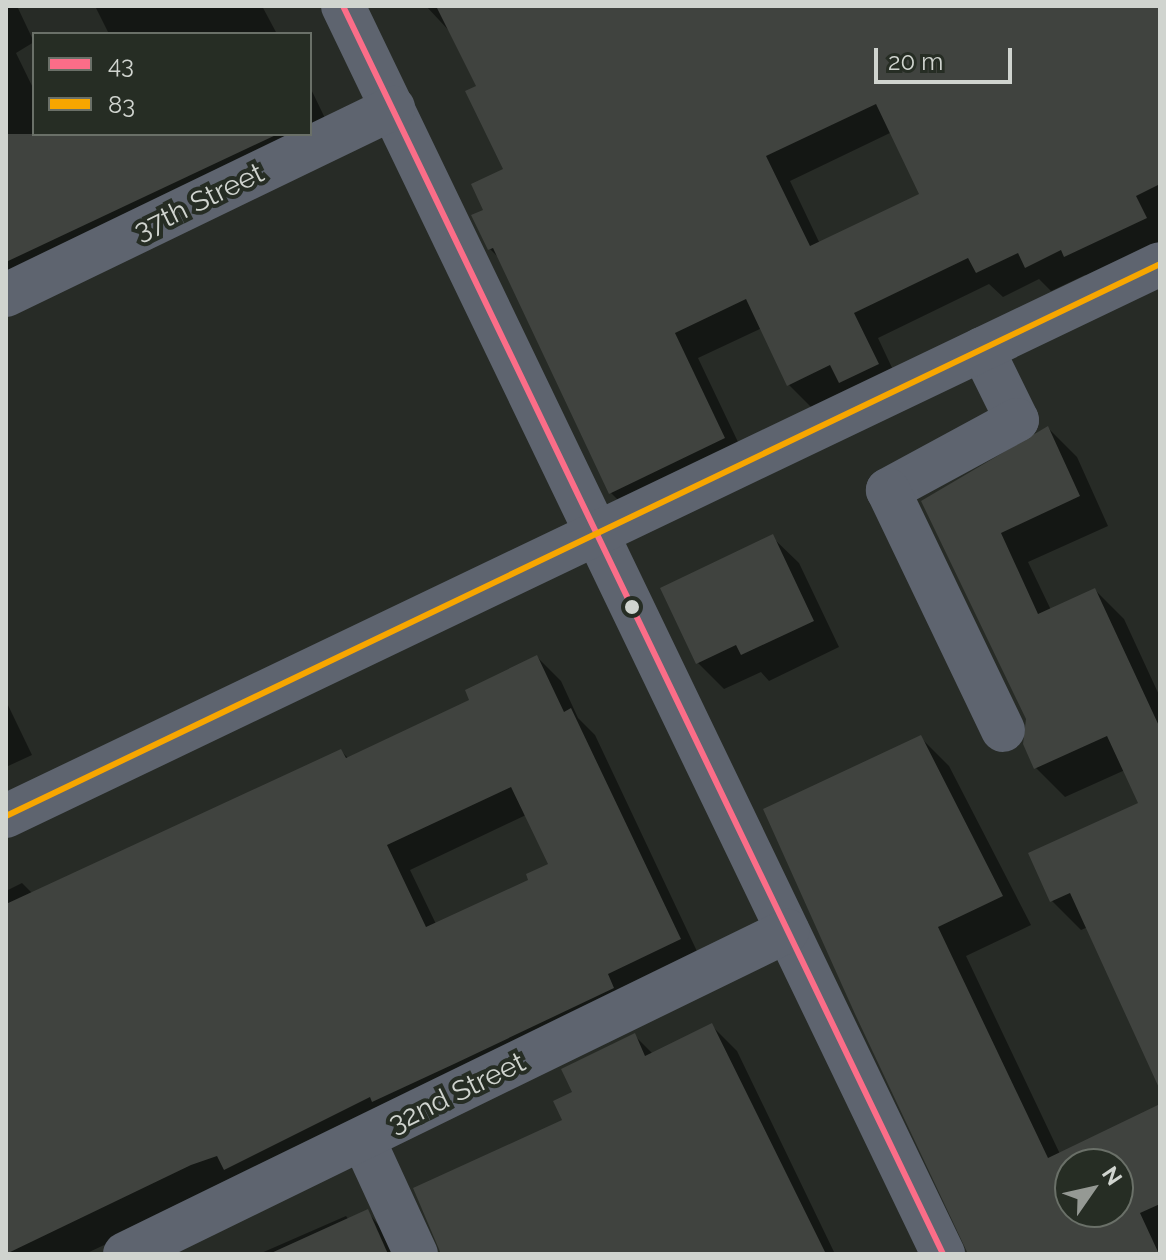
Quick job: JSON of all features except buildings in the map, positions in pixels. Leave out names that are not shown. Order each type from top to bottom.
[{"type":"street","points":[[343,6],[943,1254]]},
{"type":"street","name":"37th Street","points":[[6,295],[393,108]]},
{"type":"street","points":[[6,816],[1160,264]]},
{"type":"street","points":[[982,349],[1017,420],[888,490],[1003,730]]},
{"type":"street","name":"32nd Street","points":[[142,1250],[787,931]]},
{"type":"street","points":[[363,1139],[416,1254]]},
{"type":"transit line","name":"43","points":[[343,6],[943,1254]]},
{"type":"transit line","name":"83","points":[[6,816],[1160,264]]}]
